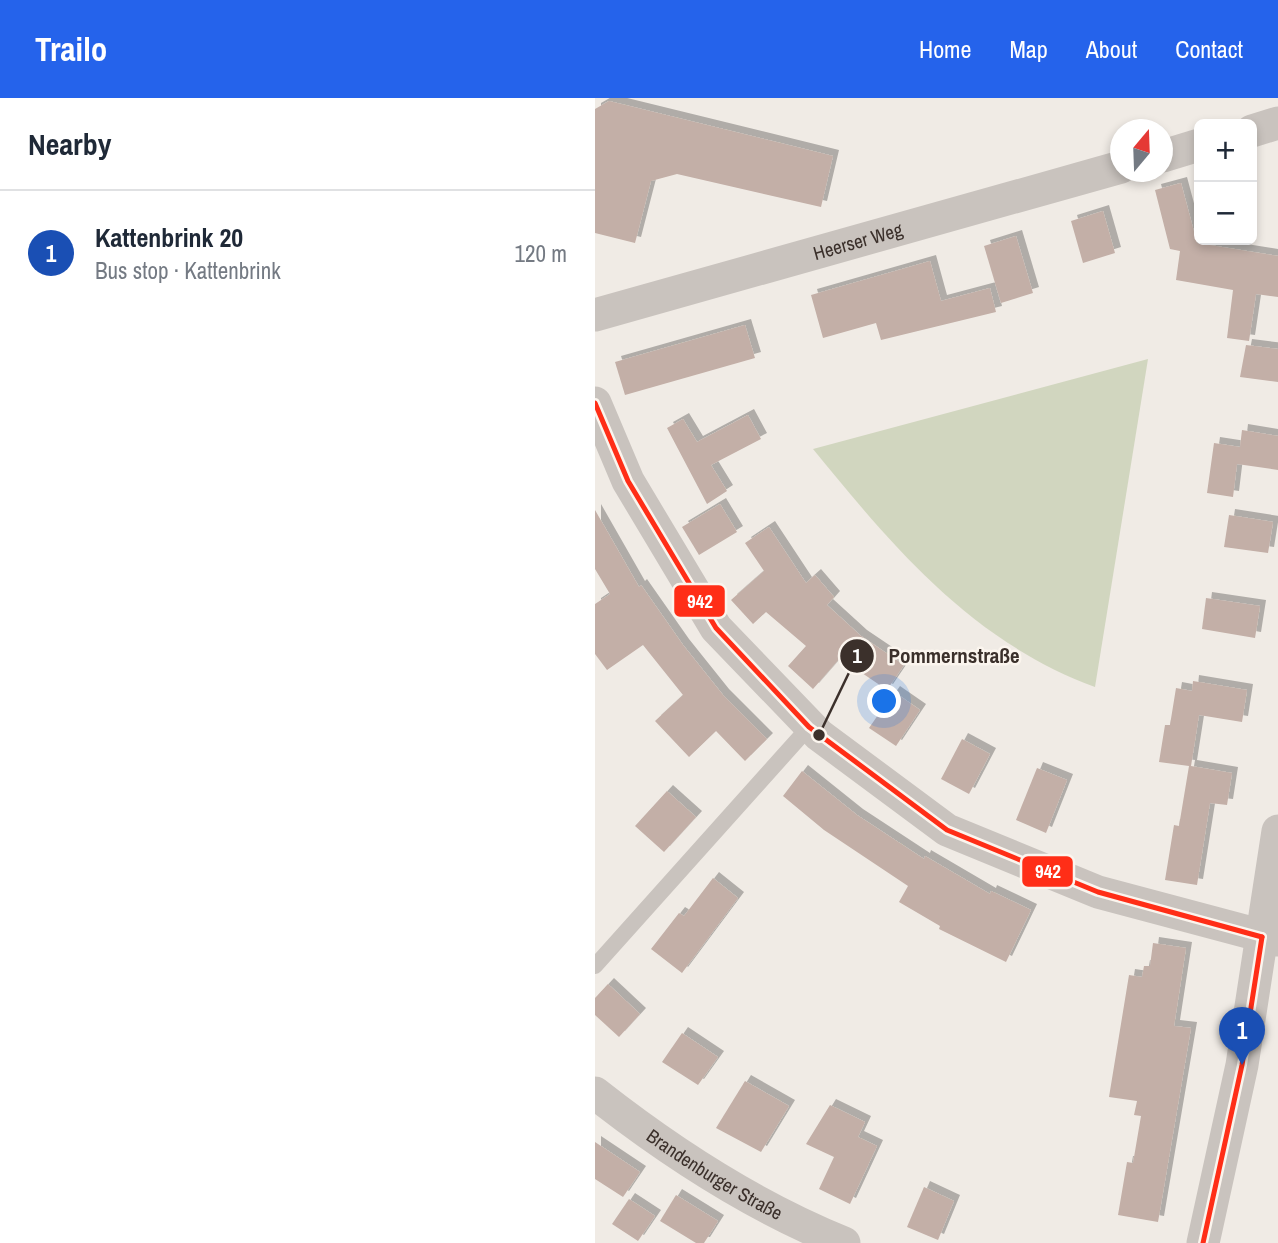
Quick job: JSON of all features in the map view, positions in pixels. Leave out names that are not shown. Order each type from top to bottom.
[{"type":"street","points":[[1257,129],[1278,123]]},
{"type":"street","points":[[1173,153],[1194,147]]},
{"type":"street","name":"Heerser Weg","points":[[595,315],[1110,170]]},
{"type":"street","points":[[595,403],[628,481],[716,628],[809,727],[947,830],[1098,892],[1270,938]]},
{"type":"street","points":[[1203,1243],[1270,938],[1278,831]]},
{"type":"street","name":"Brandenburger Straße","points":[[595,1093],[647,1135],[767,1205],[844,1243]]},
{"type":"lane","points":[[595,966],[809,727]]},
{"type":"green space","points":[[1148,359],[1095,687],[1051,668],[973,618],[905,556],[813,449]]},
{"type":"building","points":[[609,101],[833,156],[821,207],[677,174],[651,181],[635,243],[595,233],[595,109]]},
{"type":"building","points":[[1181,183],[1194,232],[1194,245],[1278,256],[1278,297],[1256,294],[1249,341],[1227,338],[1233,290],[1176,280],[1180,251],[1170,249],[1155,190]]},
{"type":"building","points":[[1103,211],[1115,253],[1083,263],[1071,221]]},
{"type":"building","points":[[1016,236],[1033,293],[1001,303],[984,246]]},
{"type":"building","points":[[930,261],[941,301],[990,288],[996,312],[881,340],[876,323],[823,338],[811,295]]},
{"type":"building","points":[[745,325],[755,358],[625,395],[615,362]]},
{"type":"building","points":[[1246,345],[1278,349],[1278,382],[1240,377]]},
{"type":"building","points":[[748,415],[761,439],[711,465],[727,491],[707,504],[667,428],[683,419],[697,442]]},
{"type":"building","points":[[1242,430],[1278,436],[1278,470],[1237,464],[1233,497],[1207,493],[1214,443],[1240,447]]},
{"type":"building","points":[[720,504],[737,532],[699,555],[682,527]]},
{"type":"building","points":[[595,510],[639,587],[641,585],[683,645],[723,695],[767,739],[745,761],[716,731],[689,757],[655,721],[683,695],[643,645],[607,670],[595,654],[595,604],[610,594],[595,569]]},
{"type":"building","points":[[1229,515],[1273,522],[1268,553],[1224,547]]},
{"type":"building","points":[[769,527],[806,583],[815,575],[834,597],[827,605],[861,636],[904,665],[887,690],[840,658],[813,689],[788,666],[806,646],[766,612],[753,624],[731,600],[764,571],[745,543]]},
{"type":"building","points":[[1206,598],[1260,606],[1255,638],[1202,629]]},
{"type":"building","points":[[1193,681],[1247,690],[1242,722],[1199,715],[1191,766],[1232,773],[1227,805],[1210,803],[1197,885],[1165,880],[1174,825],[1179,826],[1189,766],[1159,762],[1165,725],[1170,725],[1176,688],[1192,691]]},
{"type":"building","points":[[894,692],[920,710],[896,746],[869,728]]},
{"type":"building","points":[[962,739],[990,754],[969,794],[941,779]]},
{"type":"building","points":[[1037,768],[1067,780],[1046,833],[1016,820]]},
{"type":"building","points":[[802,771],[857,815],[924,859],[925,856],[990,894],[991,891],[1031,910],[1006,962],[939,929],[940,926],[899,902],[908,886],[824,830],[783,796]]},
{"type":"building","points":[[667,791],[696,817],[664,852],[635,826]]},
{"type":"building","points":[[713,878],[738,898],[682,973],[651,949],[679,913],[684,916]]},
{"type":"building","points":[[1153,943],[1186,948],[1174,1026],[1191,1028],[1158,1222],[1118,1215],[1127,1162],[1133,1163],[1141,1116],[1134,1115],[1137,1101],[1109,1097],[1129,975],[1142,977],[1144,966],[1150,966]]},
{"type":"building","points":[[608,984],[640,1014],[619,1037],[595,1015],[595,998]]},
{"type":"building","points":[[682,1033],[718,1057],[698,1085],[662,1062]]},
{"type":"building","points":[[745,1081],[789,1106],[761,1152],[716,1128]]},
{"type":"building","points":[[830,1105],[865,1122],[858,1137],[877,1146],[850,1204],[819,1189],[834,1157],[806,1144]]},
{"type":"building","points":[[595,1142],[640,1172],[623,1197],[595,1179]]},
{"type":"building","points":[[924,1187],[954,1201],[938,1240],[907,1227]]},
{"type":"building","points":[[676,1195],[718,1221],[704,1243],[696,1243],[660,1221]]},
{"type":"building","points":[[629,1199],[655,1216],[638,1241],[612,1224]]},
{"type":"transit line","name":"942","points":[[595,403],[628,481],[716,628],[809,727],[947,830],[1098,892],[1262,937]]},
{"type":"transit line","name":"942","points":[[1203,1243],[1242,1065],[1262,937]]},
{"type":"place","name":"Pommernstraße","points":[[819,735]]},
{"type":"place","name":"Kattenbrink 20","points":[[1242,1065]]}]
